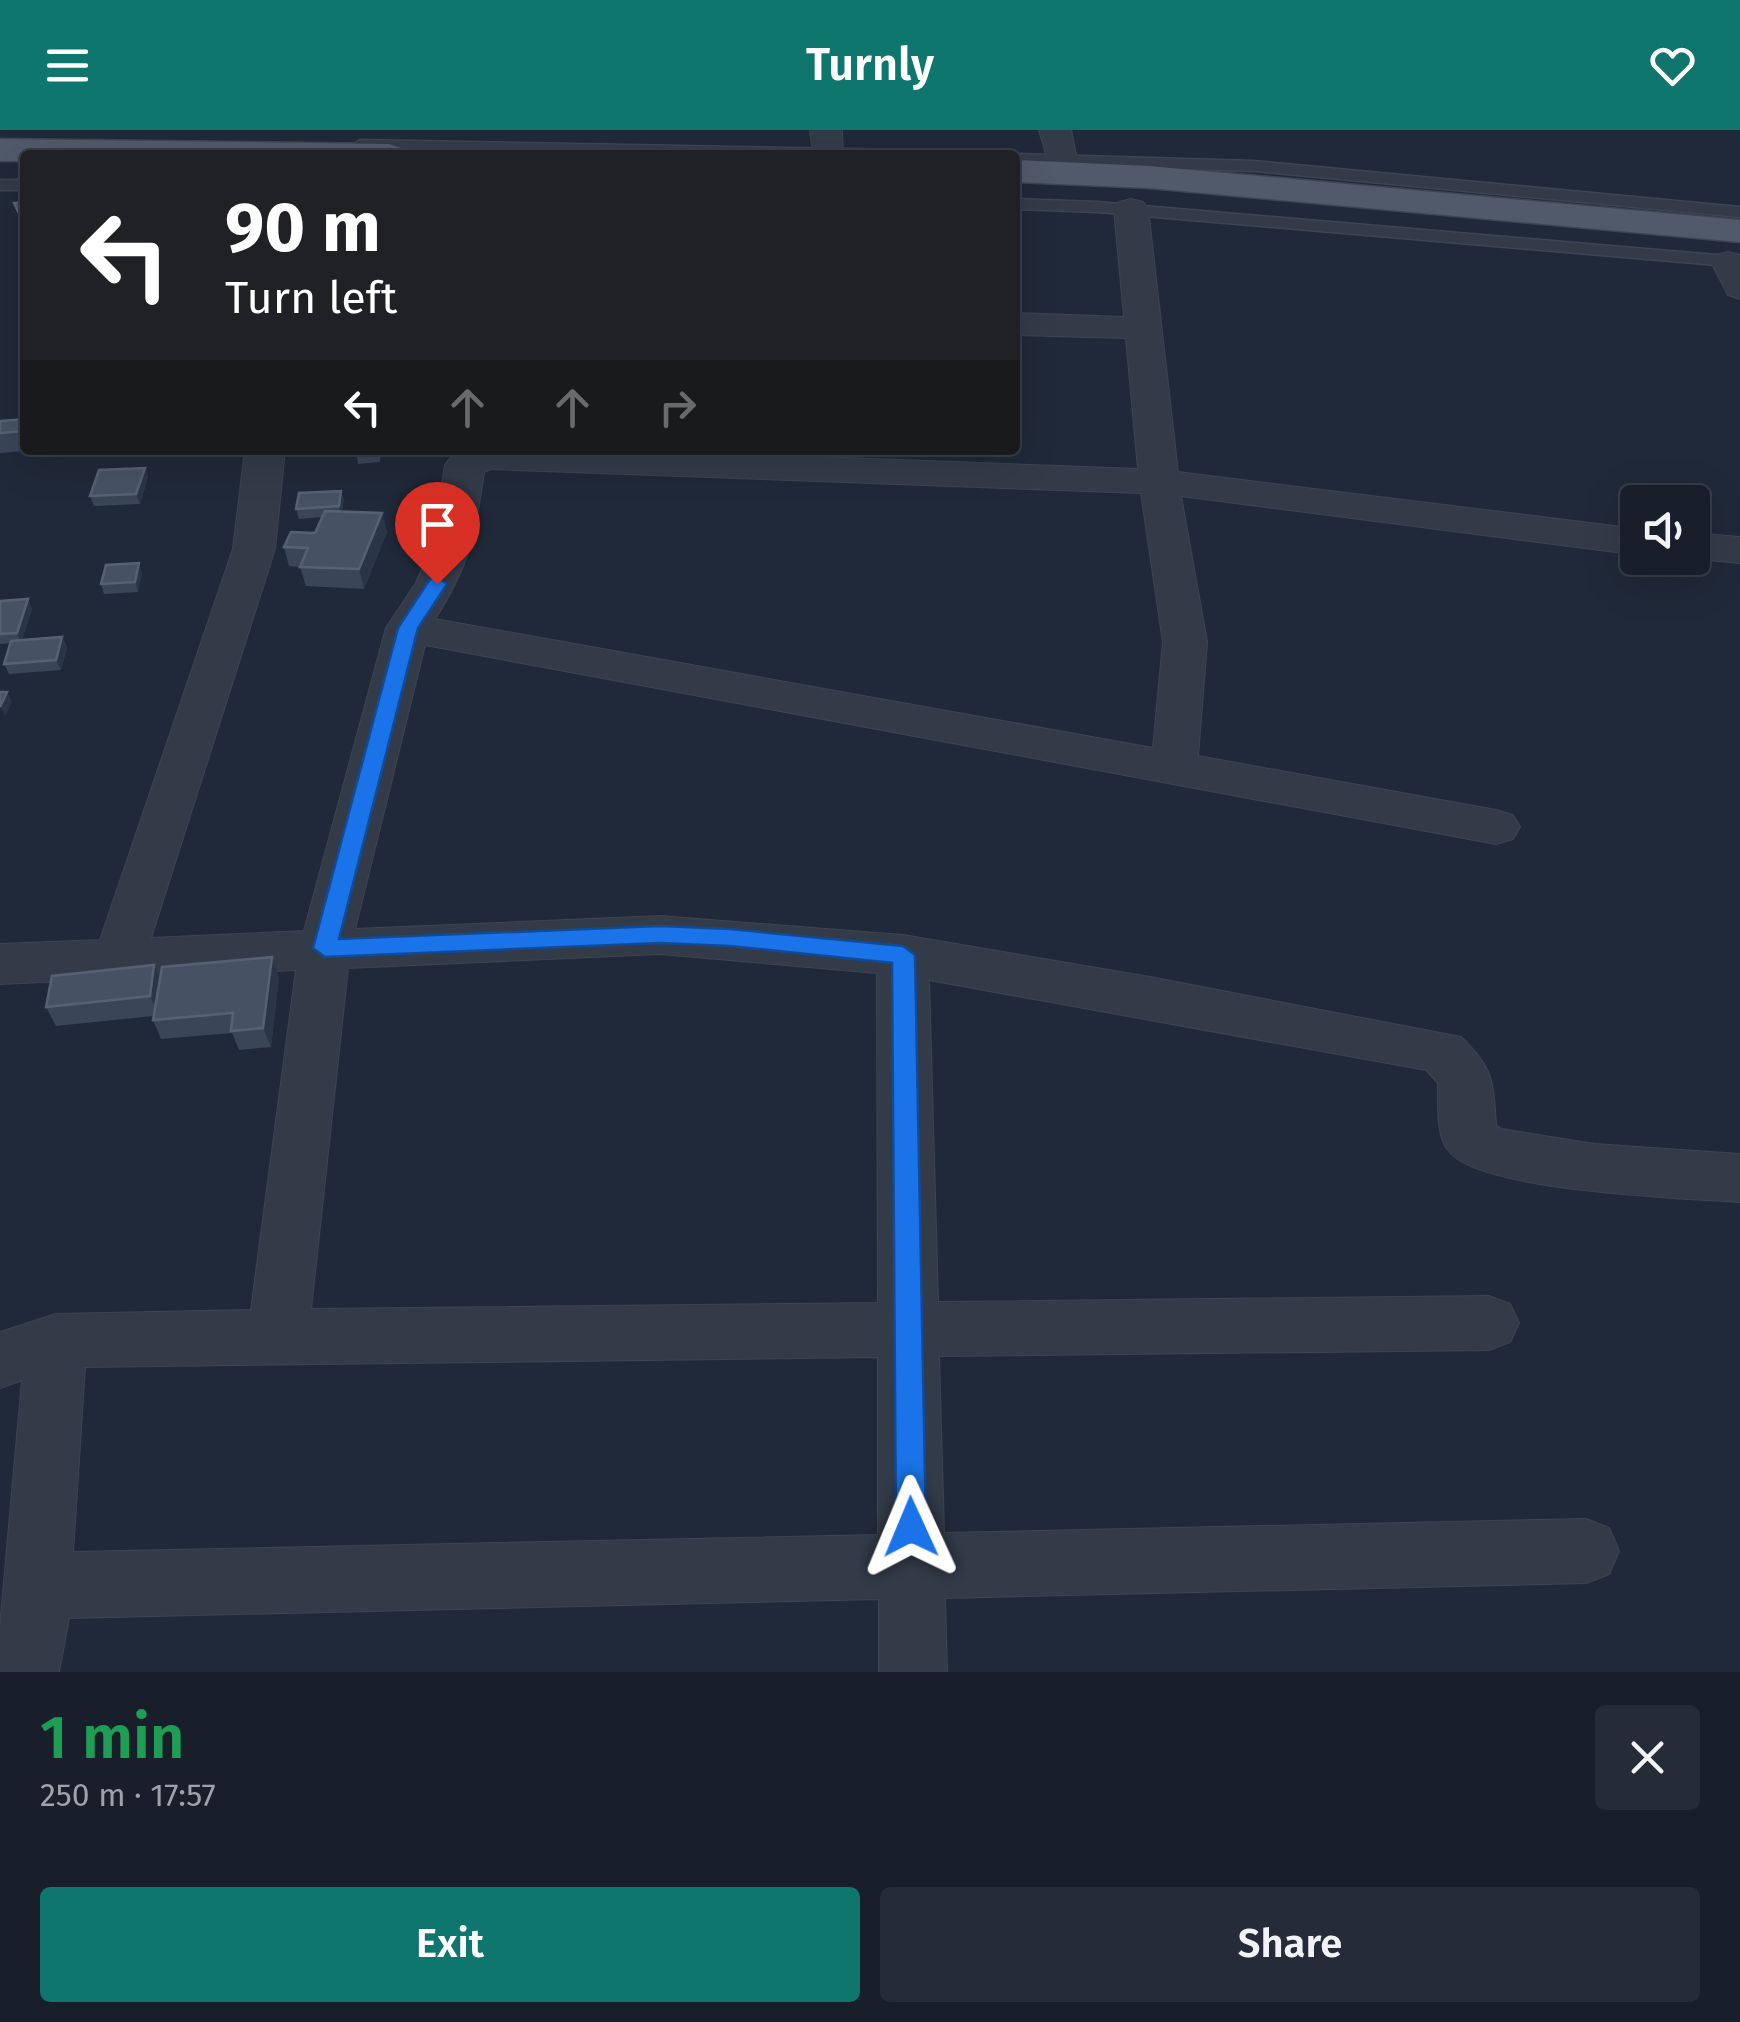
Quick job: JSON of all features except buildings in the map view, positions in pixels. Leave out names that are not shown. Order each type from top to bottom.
[{"type":"main road","points":[[1020,171],[1150,177],[1738,258]]},
{"type":"main road","points":[[1020,189],[1738,258]]},
{"type":"street","points":[[1131,210],[1159,482],[1185,642],[1174,768]]},
{"type":"street","points":[[1020,324],[1143,328]]},
{"type":"street","points":[[120,956],[254,549],[264,455]]},
{"type":"street","points":[[278,1338],[325,948],[408,628],[437,584],[453,546],[465,465],[488,457],[625,456],[1159,482],[1258,491],[1620,540]]},
{"type":"street","points":[[1710,548],[1740,550]]},
{"type":"street","points":[[408,628],[1496,828]]},
{"type":"street","points":[[0,964],[660,935],[903,955],[1442,1052],[1465,1075],[1469,1136],[1482,1150],[1591,1166],[1740,1178]]},
{"type":"street","points":[[903,955],[913,1672]]},
{"type":"street","points":[[25,1672],[39,1586],[28,1351],[278,1338],[1489,1323]]},
{"type":"street","points":[[39,1586],[1586,1551]]},
{"type":"lane","points":[[0,140],[827,141],[876,150]]},
{"type":"lane","points":[[1020,156],[1058,145],[1740,212]]},
{"type":"lane","points":[[1020,204],[1738,258]]},
{"type":"route","points":[[437,584],[408,628],[325,948],[660,935],[903,955],[911,1527]]}]
